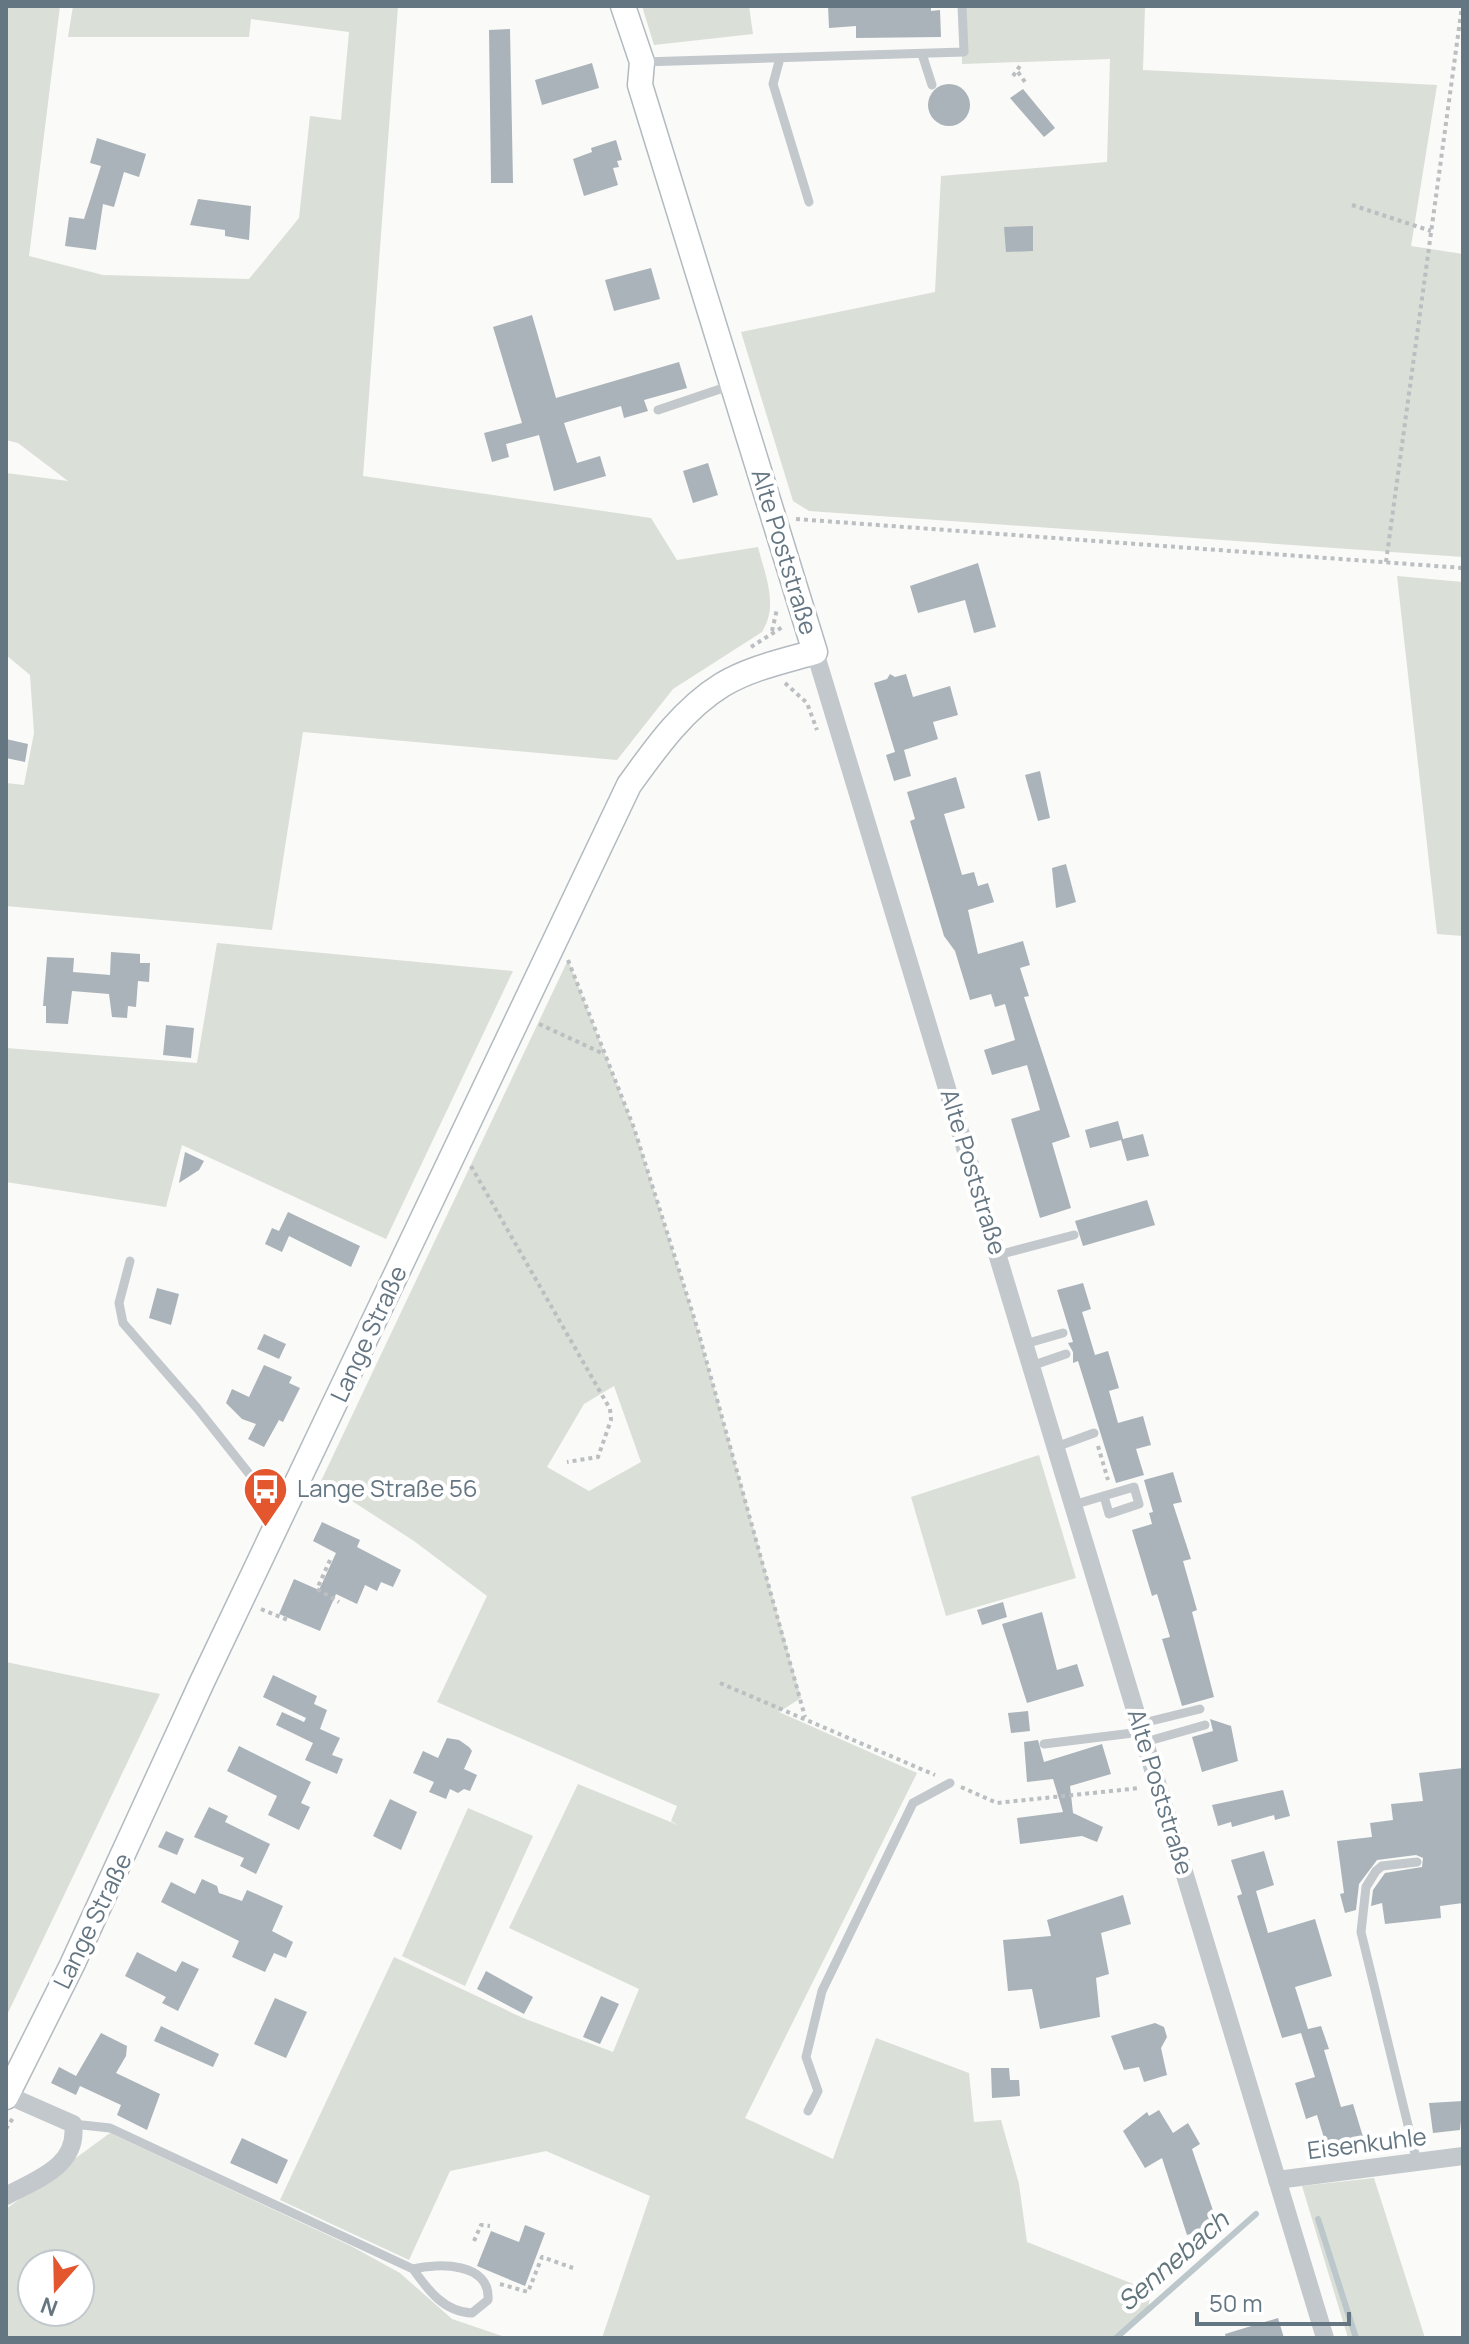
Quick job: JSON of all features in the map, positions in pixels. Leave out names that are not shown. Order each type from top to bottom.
[{"type":"street","name":"Alte Poststraße","points":[[623,6],[642,62],[640,85],[774,517],[1325,2338]]},
{"type":"street","name":"Lange Straße","points":[[7,2096],[72,1965],[194,1698],[629,785],[663,738],[720,686],[747,673],[815,652]]},
{"type":"street","points":[[6,2196],[48,2174],[67,2158],[76,2141],[73,2124],[7,2096]]},
{"type":"street","name":"Eisenkuhle","points":[[1277,2180],[1463,2156]]},
{"type":"lane","points":[[642,62],[964,52],[962,6]]},
{"type":"lane","points":[[922,54],[932,85]]},
{"type":"lane","points":[[780,58],[773,84],[809,202]]},
{"type":"lane","points":[[658,410],[732,385]]},
{"type":"lane","points":[[998,1255],[1074,1235]]},
{"type":"lane","points":[[130,1261],[119,1303],[123,1323],[197,1408],[265,1494],[286,1510]]},
{"type":"lane","points":[[1025,1344],[1063,1333]]},
{"type":"lane","points":[[1031,1366],[1066,1354]]},
{"type":"lane","points":[[1056,1447],[1094,1433]]},
{"type":"lane","points":[[1073,1505],[1108,1495]]},
{"type":"lane","points":[[1142,1733],[1200,1709]]},
{"type":"lane","points":[[1044,1744],[1205,1725]]},
{"type":"lane","points":[[808,2111],[818,2091],[806,2057],[811,2027],[838,1952],[913,1803],[950,1783]]},
{"type":"lane","points":[[1417,1862],[1382,1866],[1376,1871],[1366,1887],[1361,1923],[1417,2162]]},
{"type":"lane","points":[[73,2124],[110,2128],[413,2269],[427,2289],[460,2313],[472,2313],[488,2300],[482,2280],[456,2266],[439,2264],[413,2269]]},
{"type":"path","points":[[1386,562],[1462,6]]},
{"type":"path","points":[[1013,76],[1019,69],[1025,82]]},
{"type":"path","points":[[1352,205],[1431,231]]},
{"type":"path","points":[[774,517],[1463,568]]},
{"type":"path","points":[[568,960],[634,1128],[697,1327],[805,1717]]},
{"type":"path","points":[[538,1023],[606,1055]]},
{"type":"path","points":[[471,1165],[610,1409],[611,1420],[598,1457],[567,1462]]},
{"type":"path","points":[[1094,1433],[1108,1495]]},
{"type":"path","points":[[330,1560],[317,1589],[339,1602]]},
{"type":"path","points":[[261,1609],[290,1621]]},
{"type":"path","points":[[720,1683],[805,1717],[997,1803],[1142,1788]]},
{"type":"path","points":[[474,2241],[481,2225],[490,2226]]},
{"type":"path","points":[[482,2280],[487,2273],[499,2277],[497,2283],[527,2292],[542,2257],[573,2268]]},
{"type":"shaded area","points":[[6,6],[60,6],[29,256],[103,275],[249,279],[299,218],[310,116],[341,120],[349,32],[251,19],[249,37],[68,37],[73,6],[398,6],[363,476],[651,518],[677,560],[758,547],[770,601],[770,611],[762,632],[673,689],[617,760],[303,732],[272,930],[6,906],[6,783],[24,785],[34,733],[30,675],[6,655],[6,473],[68,481],[18,443],[6,440]]},
{"type":"shaded area","points":[[642,6],[749,6],[753,34],[654,45]]},
{"type":"shaded area","points":[[962,6],[1145,6],[1143,70],[1437,85],[1411,246],[1463,254],[1463,557],[809,511],[793,501],[741,332],[935,292],[941,176],[1107,162],[1110,59],[962,64]]},
{"type":"shaded area","points":[[1397,576],[1463,582],[1463,936],[1437,934]]},
{"type":"shaded area","points":[[217,943],[513,971],[386,1239],[182,1145],[166,1207],[6,1182],[6,1048],[197,1063]]},
{"type":"shaded area","points":[[568,960],[634,1128],[697,1327],[801,1698],[779,1712],[917,1773],[745,2118],[833,2159],[876,2038],[969,2073],[974,2122],[1001,2120],[1019,2184],[1027,2242],[1151,2291],[1148,2308],[1114,2338],[602,2338],[650,2196],[546,2151],[450,2171],[409,2260],[280,2200],[394,1957],[523,2018],[613,2052],[639,1989],[509,1928],[578,1784],[678,1825],[671,1821],[677,1806],[437,1702],[487,1596],[414,1541],[321,1481]],"holes":[[[614,1386],[641,1462],[589,1491],[547,1467],[584,1404]]]},
{"type":"shaded area","points":[[1039,1455],[1076,1578],[946,1616],[911,1497]]},
{"type":"shaded area","points":[[6,1662],[160,1694],[6,2017]]},
{"type":"shaded area","points":[[468,1808],[533,1836],[465,1986],[402,1956]]},
{"type":"shaded area","points":[[110,2133],[351,2246],[400,2273],[452,2319],[508,2338],[6,2338],[6,2209]]},
{"type":"shaded area","points":[[1374,2178],[1425,2338],[1348,2338],[1302,2186]]},
{"type":"building","points":[[828,6],[931,6],[931,11],[940,10],[941,37],[856,38],[856,26],[829,28]]},
{"type":"building","points":[[510,29],[513,183],[491,183],[489,30]]},
{"type":"building","points":[[592,63],[599,88],[542,105],[535,80]]},
{"type":"building","points":[[949,84],[964,90],[970,105],[964,120],[949,126],[934,120],[928,105],[934,90]]},
{"type":"building","points":[[1023,89],[1055,128],[1044,137],[1010,98]]},
{"type":"building","points":[[97,138],[146,154],[139,177],[124,172],[114,207],[103,204],[96,250],[65,246],[69,217],[84,219],[101,166],[90,163]]},
{"type":"building","points":[[616,140],[622,160],[617,161],[619,167],[613,168],[618,185],[584,196],[573,159],[592,152],[591,148]]},
{"type":"building","points":[[198,199],[251,206],[249,240],[225,236],[225,230],[190,225]]},
{"type":"building","points":[[1033,226],[1033,251],[1006,252],[1004,227]]},
{"type":"building","points":[[651,268],[660,299],[614,311],[605,280]]},
{"type":"building","points":[[532,315],[556,398],[679,362],[687,388],[644,400],[648,411],[624,418],[621,406],[564,423],[577,463],[600,456],[606,476],[554,491],[539,435],[506,444],[509,457],[492,462],[484,433],[522,423],[493,327]]},
{"type":"building","points":[[708,463],[718,495],[693,503],[683,471]]},
{"type":"building","points":[[978,563],[996,627],[974,633],[965,600],[918,613],[910,586]]},
{"type":"building","points":[[890,674],[895,677],[906,674],[913,697],[950,686],[958,715],[933,722],[938,739],[904,750],[911,776],[894,781],[886,755],[895,752],[874,683],[887,679]]},
{"type":"building","points":[[6,739],[28,744],[25,762],[6,758]]},
{"type":"building","points":[[1040,771],[1050,818],[1038,821],[1025,775]]},
{"type":"building","points":[[956,777],[965,808],[944,814],[962,875],[974,872],[978,886],[988,883],[994,902],[968,910],[978,954],[1023,941],[1030,965],[1020,968],[1029,996],[1024,997],[1070,1137],[1052,1143],[1071,1208],[1040,1218],[1011,1119],[1040,1110],[1027,1065],[992,1075],[984,1050],[1015,1040],[1005,1004],[995,1007],[991,994],[970,1000],[955,951],[944,936],[910,821],[915,819],[907,792]]},
{"type":"building","points":[[1066,864],[1076,902],[1056,908],[1052,868]]},
{"type":"building","points":[[111,952],[140,954],[140,963],[150,963],[149,982],[138,981],[136,1007],[128,1006],[127,1018],[112,1017],[109,994],[72,991],[68,1024],[46,1023],[46,1006],[43,1006],[47,957],[74,958],[73,972],[110,975]]},
{"type":"building","points":[[166,1025],[194,1028],[191,1058],[163,1055]]},
{"type":"building","points":[[1118,1121],[1123,1139],[1143,1134],[1149,1156],[1127,1161],[1121,1140],[1090,1148],[1085,1130]]},
{"type":"building","points":[[185,1152],[204,1161],[199,1170],[179,1183]]},
{"type":"building","points":[[1147,1200],[1155,1225],[1083,1246],[1075,1221]]},
{"type":"building","points":[[288,1212],[360,1246],[351,1267],[289,1236],[282,1252],[265,1244],[272,1228],[279,1231]]},
{"type":"building","points":[[1083,1283],[1091,1309],[1082,1312],[1095,1355],[1108,1351],[1119,1388],[1109,1391],[1118,1423],[1143,1416],[1151,1445],[1136,1449],[1144,1475],[1116,1483],[1078,1361],[1073,1363],[1073,1352],[1068,1343],[1073,1342],[1057,1290]]},
{"type":"building","points":[[157,1288],[179,1294],[171,1325],[149,1318]]},
{"type":"building","points":[[264,1334],[286,1344],[279,1359],[257,1349]]},
{"type":"building","points":[[264,1365],[292,1377],[289,1383],[300,1388],[283,1422],[279,1420],[264,1447],[248,1439],[256,1424],[242,1419],[226,1403],[232,1389],[249,1397]]},
{"type":"building","points":[[1173,1472],[1182,1502],[1173,1504],[1191,1559],[1183,1561],[1197,1610],[1192,1612],[1214,1697],[1182,1706],[1162,1639],[1170,1637],[1157,1594],[1152,1596],[1132,1530],[1152,1524],[1149,1513],[1153,1512],[1144,1480]]},
{"type":"building","points":[[322,1522],[360,1540],[357,1547],[401,1570],[393,1587],[381,1582],[377,1591],[365,1585],[357,1604],[336,1594],[320,1631],[279,1614],[294,1579],[319,1590],[336,1553],[313,1541]]},
{"type":"building","points":[[1003,1602],[1007,1617],[982,1625],[977,1610]]},
{"type":"building","points":[[1042,1612],[1057,1670],[1077,1664],[1084,1686],[1027,1703],[1002,1624]]},
{"type":"building","points":[[273,1675],[317,1696],[314,1704],[327,1710],[320,1729],[340,1738],[332,1755],[343,1759],[337,1774],[305,1760],[313,1743],[276,1725],[282,1712],[304,1722],[306,1718],[263,1697]]},
{"type":"building","points":[[1028,1711],[1030,1731],[1011,1733],[1008,1713]]},
{"type":"building","points":[[1210,1719],[1231,1726],[1238,1761],[1202,1772],[1192,1737],[1213,1731]]},
{"type":"building","points":[[447,1738],[459,1740],[469,1747],[472,1751],[464,1769],[477,1775],[470,1791],[464,1789],[458,1793],[450,1789],[446,1799],[429,1792],[434,1782],[413,1773],[423,1751],[438,1758]]},
{"type":"building","points":[[1038,1740],[1044,1762],[1102,1744],[1111,1774],[1070,1786],[1073,1813],[1103,1827],[1097,1842],[1082,1836],[1020,1844],[1017,1818],[1063,1812],[1053,1779],[1027,1782],[1024,1742]]},
{"type":"building","points":[[239,1746],[311,1782],[301,1803],[310,1807],[299,1830],[268,1815],[277,1796],[227,1771]]},
{"type":"building","points":[[1463,1768],[1463,1903],[1440,1906],[1441,1918],[1385,1924],[1382,1903],[1371,1906],[1373,1890],[1385,1873],[1422,1867],[1423,1858],[1416,1855],[1377,1860],[1359,1884],[1356,1910],[1345,1913],[1340,1894],[1344,1893],[1337,1841],[1372,1837],[1370,1823],[1393,1820],[1391,1804],[1423,1801],[1419,1773]]},
{"type":"building","points":[[1283,1790],[1290,1816],[1275,1820],[1274,1815],[1232,1827],[1231,1822],[1218,1826],[1212,1805]]},
{"type":"building","points":[[390,1799],[417,1812],[401,1850],[373,1836]]},
{"type":"building","points":[[209,1807],[228,1816],[225,1822],[270,1844],[256,1874],[240,1866],[244,1858],[194,1837]]},
{"type":"building","points":[[166,1831],[184,1839],[177,1855],[158,1847]]},
{"type":"building","points":[[1264,1851],[1274,1885],[1256,1891],[1268,1933],[1315,1919],[1332,1976],[1295,1987],[1308,2029],[1321,2026],[1329,2049],[1324,2050],[1341,2107],[1353,2104],[1364,2140],[1328,2151],[1317,2115],[1306,2119],[1295,2083],[1315,2077],[1301,2033],[1282,2038],[1237,1896],[1242,1894],[1231,1860]]},
{"type":"building","points":[[202,1879],[217,1886],[219,1893],[242,1901],[247,1890],[283,1906],[272,1931],[293,1942],[286,1958],[274,1953],[265,1972],[232,1957],[239,1941],[161,1902],[171,1882],[195,1894]]},
{"type":"building","points":[[1123,1895],[1131,1924],[1101,1933],[1109,1974],[1096,1978],[1100,2017],[1040,2029],[1032,1989],[1008,1991],[1003,1940],[1051,1936],[1047,1920]]},
{"type":"building","points":[[137,1952],[176,1972],[182,1961],[199,1969],[178,2011],[162,2003],[166,1997],[125,1976]]},
{"type":"building","points":[[486,1971],[533,1997],[524,2014],[477,1989]]},
{"type":"building","points":[[601,1996],[619,2004],[600,2044],[583,2037]]},
{"type":"building","points":[[275,1998],[307,2012],[286,2058],[254,2044]]},
{"type":"building","points":[[1155,2023],[1164,2027],[1167,2037],[1161,2048],[1167,2075],[1144,2082],[1139,2067],[1124,2070],[1111,2036]]},
{"type":"building","points":[[161,2026],[219,2054],[213,2067],[154,2041]]},
{"type":"building","points":[[101,2033],[127,2046],[126,2056],[116,2073],[160,2094],[147,2130],[117,2115],[121,2105],[80,2086],[76,2095],[51,2083],[59,2067],[76,2076]]},
{"type":"building","points":[[991,2068],[1009,2068],[1010,2080],[1019,2080],[1020,2096],[992,2098]]},
{"type":"building","points":[[1463,2101],[1460,2130],[1433,2133],[1429,2103]]},
{"type":"building","points":[[1159,2110],[1173,2133],[1188,2123],[1200,2144],[1192,2149],[1218,2225],[1187,2235],[1162,2158],[1145,2168],[1123,2131],[1147,2112],[1149,2116]]},
{"type":"building","points":[[242,2138],[288,2160],[277,2184],[230,2163]]},
{"type":"building","points":[[525,2225],[545,2233],[525,2286],[477,2266],[491,2231],[519,2242]]},
{"type":"building","points":[[1278,2318],[1284,2338],[1226,2338],[1225,2334]]},
{"type":"waterway","name":"Sennebach","points":[[1116,2338],[1256,2214]]},
{"type":"waterway","name":"Sennebach","points":[[1318,2219],[1356,2338]]},
{"type":"place","name":"Lange Straße 56","points":[[266,1528]]}]
